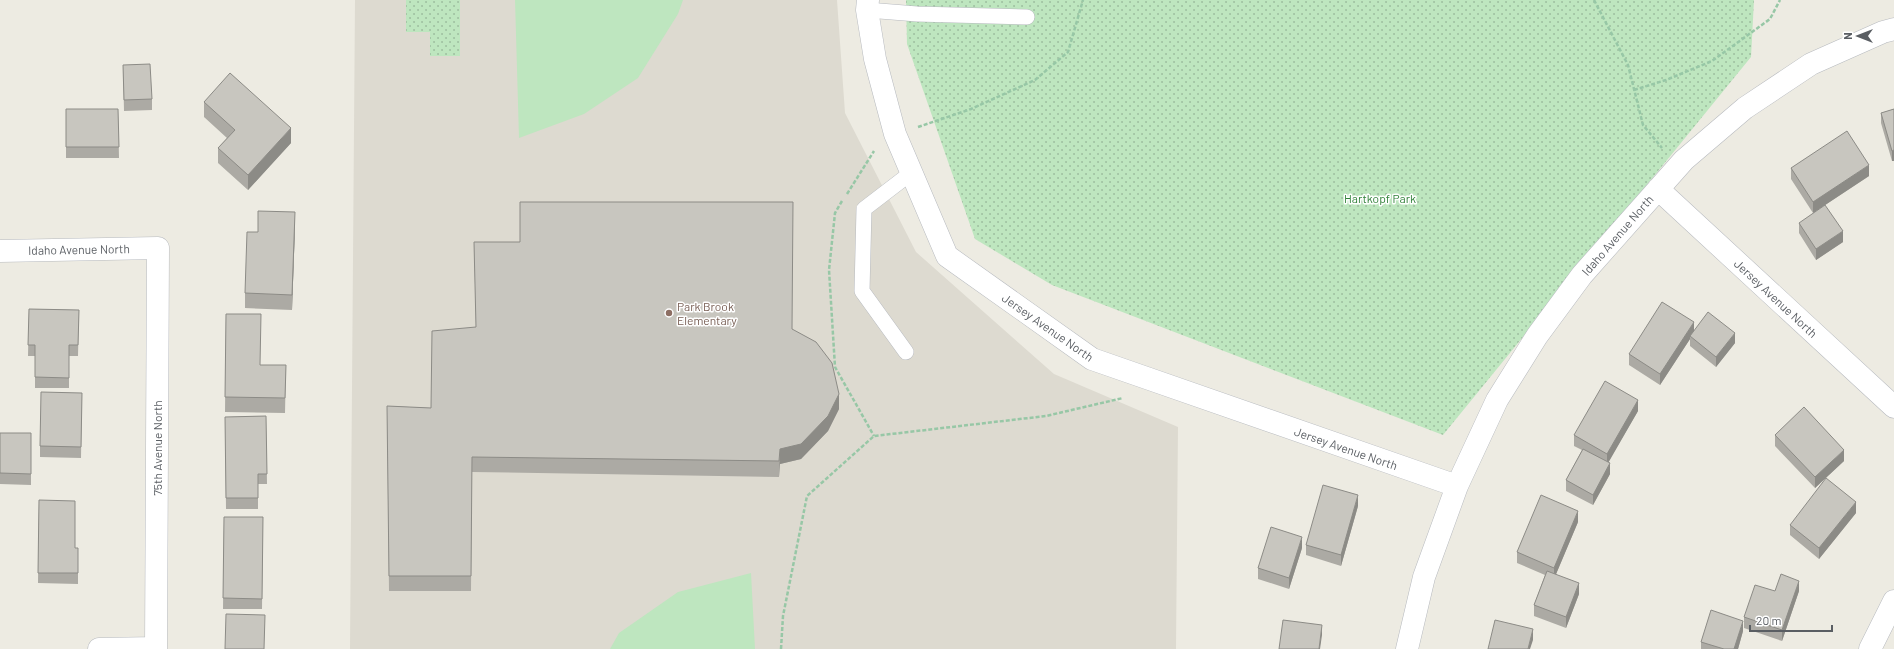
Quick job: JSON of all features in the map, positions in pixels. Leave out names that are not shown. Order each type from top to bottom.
[{"type":"street","name":"Jersey Avenue North","points":[[868,5],[875,59],[895,134],[947,256],[1092,360],[1457,486]]},
{"type":"street","name":"Idaho Avenue North","points":[[1407,649],[1424,577],[1457,486],[1497,400],[1537,336],[1582,275],[1678,167],[1745,108],[1810,64],[1894,29]]},
{"type":"street","name":"Jersey Avenue North","points":[[1658,189],[1894,407]]},
{"type":"street","name":"Idaho Avenue North","points":[[0,251],[158,248]]},
{"type":"street","name":"75th Avenue North","points":[[156,648],[158,248]]},
{"type":"street","points":[[1870,649],[1894,601]]},
{"type":"street","points":[[99,649],[156,648]]},
{"type":"lane","points":[[868,5],[917,14],[1027,17]]},
{"type":"lane","points":[[906,352],[862,291],[864,209],[911,173]]},
{"type":"path","points":[[1594,0],[1628,66],[1643,125],[1678,167]]},
{"type":"path","points":[[1634,90],[1666,80],[1712,61],[1770,19],[1780,0]]},
{"type":"path","points":[[781,649],[783,616],[807,496],[874,436],[1046,416],[1110,401],[1124,397],[1134,374]]},
{"type":"shaded area","name":"Park Brook Elementary","points":[[355,0],[837,0],[845,113],[916,252],[1054,374],[1178,427],[1176,649],[350,649]]},
{"type":"green space","points":[[406,0],[460,0],[460,56],[430,56],[430,32],[406,32]]},
{"type":"green space","points":[[515,0],[683,0],[678,14],[638,78],[584,114],[519,138]]},
{"type":"green space","name":"Hartkopf Park","points":[[906,0],[1754,0],[1751,57],[1443,435],[1052,285],[975,239],[907,44]]},
{"type":"green space","points":[[751,573],[755,649],[610,649],[619,633],[678,592]]},
{"type":"building","points":[[150,64],[152,99],[124,100],[123,65]]},
{"type":"building","points":[[230,73],[291,128],[248,175],[218,148],[235,130],[204,102]]},
{"type":"building","points":[[66,109],[118,109],[119,147],[66,147]]},
{"type":"building","points":[[1894,109],[1894,150],[1892,151],[1881,113]]},
{"type":"building","points":[[1847,131],[1869,165],[1813,202],[1791,168]]},
{"type":"building","points":[[520,202],[793,202],[792,329],[816,342],[832,363],[839,394],[828,416],[801,444],[780,449],[779,461],[472,457],[471,576],[389,576],[387,406],[431,408],[432,331],[476,327],[474,242],[520,242]]},
{"type":"building","points":[[1825,205],[1843,231],[1816,249],[1799,223]]},
{"type":"building","points":[[258,211],[295,212],[292,295],[245,293],[247,232],[258,232]]},
{"type":"building","points":[[1662,302],[1694,322],[1660,374],[1629,354]]},
{"type":"building","points":[[29,309],[79,310],[78,345],[69,345],[69,378],[35,377],[35,345],[28,345]]},
{"type":"building","points":[[1708,312],[1735,333],[1716,357],[1690,336]]},
{"type":"building","points":[[226,314],[261,314],[260,365],[286,365],[285,398],[225,397]]},
{"type":"building","points":[[1605,381],[1638,400],[1607,454],[1574,435]]},
{"type":"building","points":[[41,392],[82,393],[81,447],[40,446]]},
{"type":"building","points":[[1804,407],[1844,450],[1815,477],[1775,435]]},
{"type":"building","points":[[266,416],[267,474],[258,474],[258,498],[226,498],[225,417]]},
{"type":"building","points":[[0,433],[31,433],[31,474],[0,473]]},
{"type":"building","points":[[1583,449],[1610,463],[1593,495],[1566,480]]},
{"type":"building","points":[[1826,478],[1856,502],[1819,548],[1790,525]]},
{"type":"building","points":[[1323,485],[1358,495],[1341,555],[1306,545]]},
{"type":"building","points":[[1541,495],[1578,511],[1554,568],[1517,552]]},
{"type":"building","points":[[39,500],[75,501],[75,548],[78,548],[78,573],[38,573]]},
{"type":"building","points":[[224,517],[263,517],[262,599],[223,598]]},
{"type":"building","points":[[1271,527],[1302,537],[1289,578],[1258,568]]},
{"type":"building","points":[[1547,571],[1579,583],[1566,617],[1534,605]]},
{"type":"building","points":[[1781,574],[1799,581],[1782,630],[1744,617],[1755,585],[1775,591]]},
{"type":"building","points":[[1711,610],[1743,621],[1734,649],[1724,649],[1701,642]]},
{"type":"building","points":[[226,614],[265,615],[264,649],[225,649]]},
{"type":"building","points":[[1283,620],[1322,625],[1319,649],[1279,649]]},
{"type":"building","points":[[1495,620],[1533,629],[1528,649],[1488,649]]},
{"type":"place","name":"Park Brook Elementary","points":[[669,313]]}]
